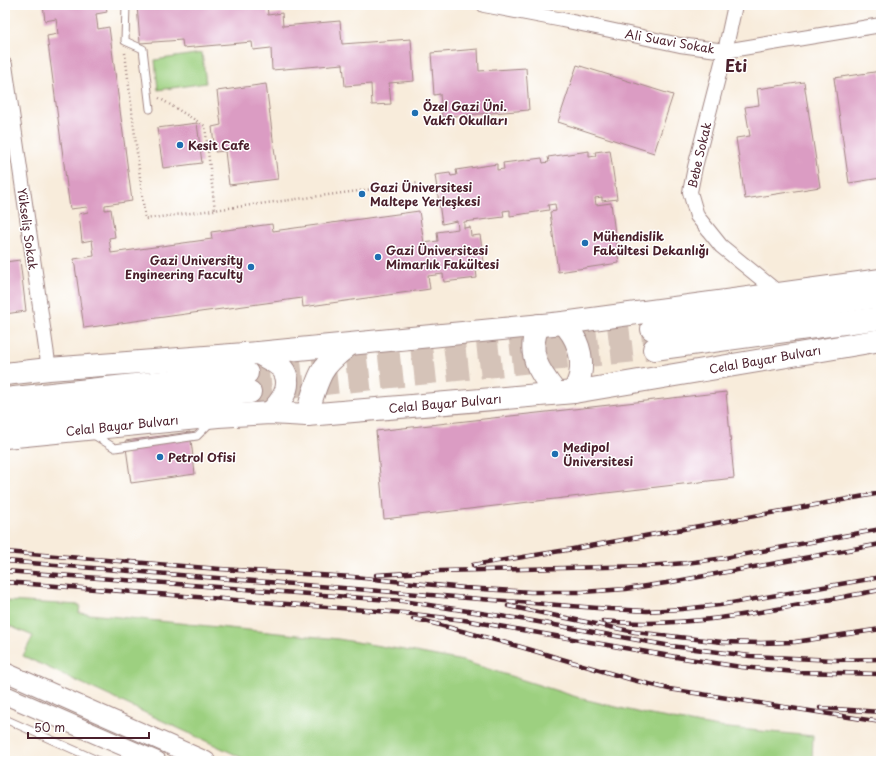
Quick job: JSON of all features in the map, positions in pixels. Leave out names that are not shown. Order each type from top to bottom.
[{"type":"main road","points":[[11,371],[258,353],[563,323],[881,280]]},
{"type":"main road","name":"Celal Bayar Bulvarı","points":[[881,296],[653,339],[881,318]]},
{"type":"main road","points":[[539,325],[534,334],[533,348],[536,363],[541,375],[565,392],[580,377],[582,363],[577,344],[571,331],[563,323]]},
{"type":"main road","name":"Celal Bayar Bulvarı","points":[[5,437],[218,416],[270,413],[307,415],[565,392],[880,340]]},
{"type":"main road","points":[[307,415],[314,389],[322,371],[333,358],[349,345]]},
{"type":"main road","points":[[258,353],[276,363],[284,371],[286,382],[285,394],[280,403],[270,413]]},
{"type":"main road","name":"Celal Bayar Bulvarı","points":[[5,398],[248,383],[5,418]]},
{"type":"street","name":"Ali Suavi Sokak","points":[[484,5],[680,45],[725,51],[881,25]]},
{"type":"street","name":"Bebe Sokak","points":[[735,5],[690,192],[696,216],[721,246],[780,294]]},
{"type":"street","name":"Yükseliş Sokak","points":[[5,65],[48,369]]},
{"type":"street","points":[[5,672],[206,761]]},
{"type":"street","points":[[5,696],[157,761]]},
{"type":"lane","points":[[126,5],[125,41],[143,49],[150,109]]},
{"type":"lane","points":[[5,718],[98,761]]},
{"type":"path","points":[[125,41],[124,56],[145,219],[419,183]]},
{"type":"path","points":[[157,97],[205,126],[215,210]]},
{"type":"green space","points":[[202,53],[206,83],[158,90],[155,60]]},
{"type":"green space","points":[[5,601],[80,605],[79,613],[338,639],[463,661],[583,699],[645,714],[718,727],[813,736],[812,761],[249,761],[23,656],[33,636],[5,624]]},
{"type":"building","points":[[43,5],[106,5],[107,12],[96,14],[98,29],[109,27],[132,201],[105,205],[105,210],[111,209],[115,237],[109,238],[111,253],[212,239],[211,232],[272,224],[273,231],[419,211],[424,243],[438,241],[437,232],[458,229],[457,221],[442,224],[435,175],[450,173],[451,176],[457,175],[456,170],[497,164],[497,170],[504,169],[503,163],[542,158],[543,163],[549,162],[548,157],[589,151],[589,157],[596,156],[595,152],[610,150],[617,199],[602,201],[602,197],[595,198],[596,205],[611,203],[619,263],[558,272],[550,212],[556,211],[555,204],[548,205],[549,210],[510,216],[510,210],[503,211],[504,217],[464,222],[464,228],[470,227],[471,236],[480,235],[485,268],[476,269],[477,278],[444,282],[443,274],[428,276],[430,289],[303,307],[302,298],[84,328],[74,259],[94,256],[92,240],[82,242],[79,214],[88,212],[87,207],[70,209],[47,36],[58,34],[56,19],[45,21]]},
{"type":"building","points":[[137,5],[267,5],[268,15],[282,13],[283,26],[340,21],[342,44],[411,39],[414,81],[389,83],[391,104],[372,105],[371,84],[345,86],[343,64],[272,70],[271,48],[253,50],[252,42],[183,48],[182,40],[140,43]]},
{"type":"building","points":[[478,49],[479,71],[526,68],[529,110],[442,117],[440,94],[434,95],[431,53]]},
{"type":"building","points":[[577,65],[673,95],[654,153],[558,122]]},
{"type":"building","points":[[881,71],[881,178],[849,183],[834,78]]},
{"type":"building","points":[[804,82],[820,187],[745,199],[736,138],[750,136],[745,107],[759,105],[757,89]]},
{"type":"building","points":[[266,84],[278,179],[229,185],[225,151],[215,152],[212,127],[221,125],[217,91]]},
{"type":"building","name":"Kesit Cafe","points":[[197,123],[202,163],[163,168],[157,128]]},
{"type":"building","points":[[20,260],[26,311],[5,314],[5,262]]},
{"type":"building","name":"Medipol Üniversitesi","points":[[726,392],[734,478],[384,519],[376,431]]},
{"type":"building","points":[[190,432],[195,474],[131,483],[125,441]]},
{"type":"tunnel","points":[[247,373],[652,329]]},
{"type":"tunnel","points":[[250,392],[654,349]]},
{"type":"railway","points":[[473,565],[573,549],[881,493]]},
{"type":"railway","points":[[376,575],[440,571],[646,566],[686,563],[725,558],[881,529]]},
{"type":"railway","points":[[5,552],[220,569],[353,577],[465,588],[531,592],[582,592],[626,589],[666,583],[881,544]]},
{"type":"railway","points":[[5,561],[647,611],[720,605],[881,577]]},
{"type":"railway","points":[[5,571],[403,601],[527,620],[671,646],[750,656],[834,660],[881,659]]},
{"type":"railway","points":[[5,582],[404,613],[464,620],[741,667],[796,672],[881,674]]},
{"type":"railway","points":[[603,621],[638,623],[708,619],[742,615],[881,590]]},
{"type":"railway","points":[[508,606],[635,632],[722,642],[795,642],[881,629]]},
{"type":"railway","points":[[413,619],[521,647],[669,689],[881,722]]},
{"type":"railway","points":[[820,708],[881,712]]},
{"type":"place","name":"Özel Gazi Üni. Vakfı Okulları","points":[[415,113]]},
{"type":"place","name":"Kesit Cafe","points":[[180,145]]},
{"type":"place","name":"Gazi Üniversitesi Maltepe Yerleşkesi","points":[[362,194]]},
{"type":"place","name":"Mühendislik Fakültesi Dekanlığı","points":[[585,243]]},
{"type":"place","name":"Gazi Üniversitesi Mimarlık Fakültesi","points":[[378,257]]},
{"type":"place","name":"Gazi University Engineering Faculty","points":[[251,267]]},
{"type":"place","name":"Medipol Üniversitesi","points":[[555,454]]},
{"type":"place","name":"Petrol Ofisi","points":[[160,457]]},
{"type":"district","name":"Eti","points":[[736,65]]}]
